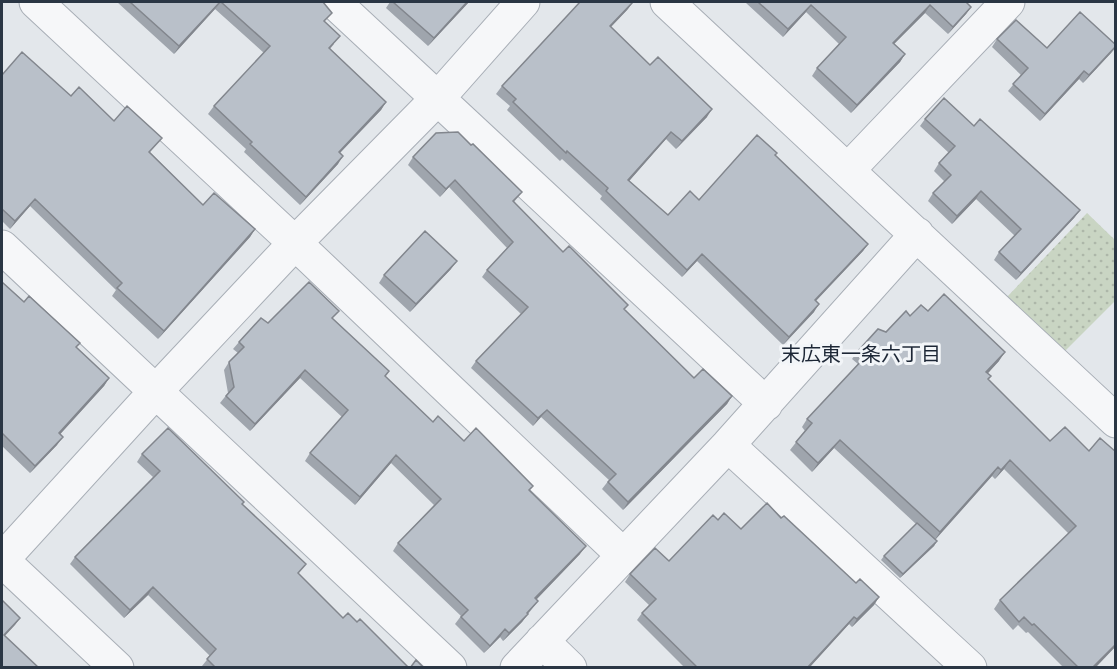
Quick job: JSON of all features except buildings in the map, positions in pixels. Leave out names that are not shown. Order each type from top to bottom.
[{"type":"street","points":[[36,2],[623,555]]},
{"type":"street","points":[[334,2],[766,404]]},
{"type":"street","points":[[117,668],[2,560],[156,390],[294,243],[438,98],[523,2]]},
{"type":"street","points":[[667,2],[1116,421]]},
{"type":"street","points":[[848,170],[1008,2]]},
{"type":"street","points":[[517,668],[766,404],[918,234]]},
{"type":"street","points":[[2,247],[450,668]]},
{"type":"street","points":[[728,445],[970,668]]},
{"type":"street","points":[[542,641],[570,668]]},
{"type":"green space","points":[[1087,213],[1115,240],[1115,301],[1061,355],[1006,298]]},
{"type":"district","name":"末広東一条六丁目","points":[[861,354]]}]
